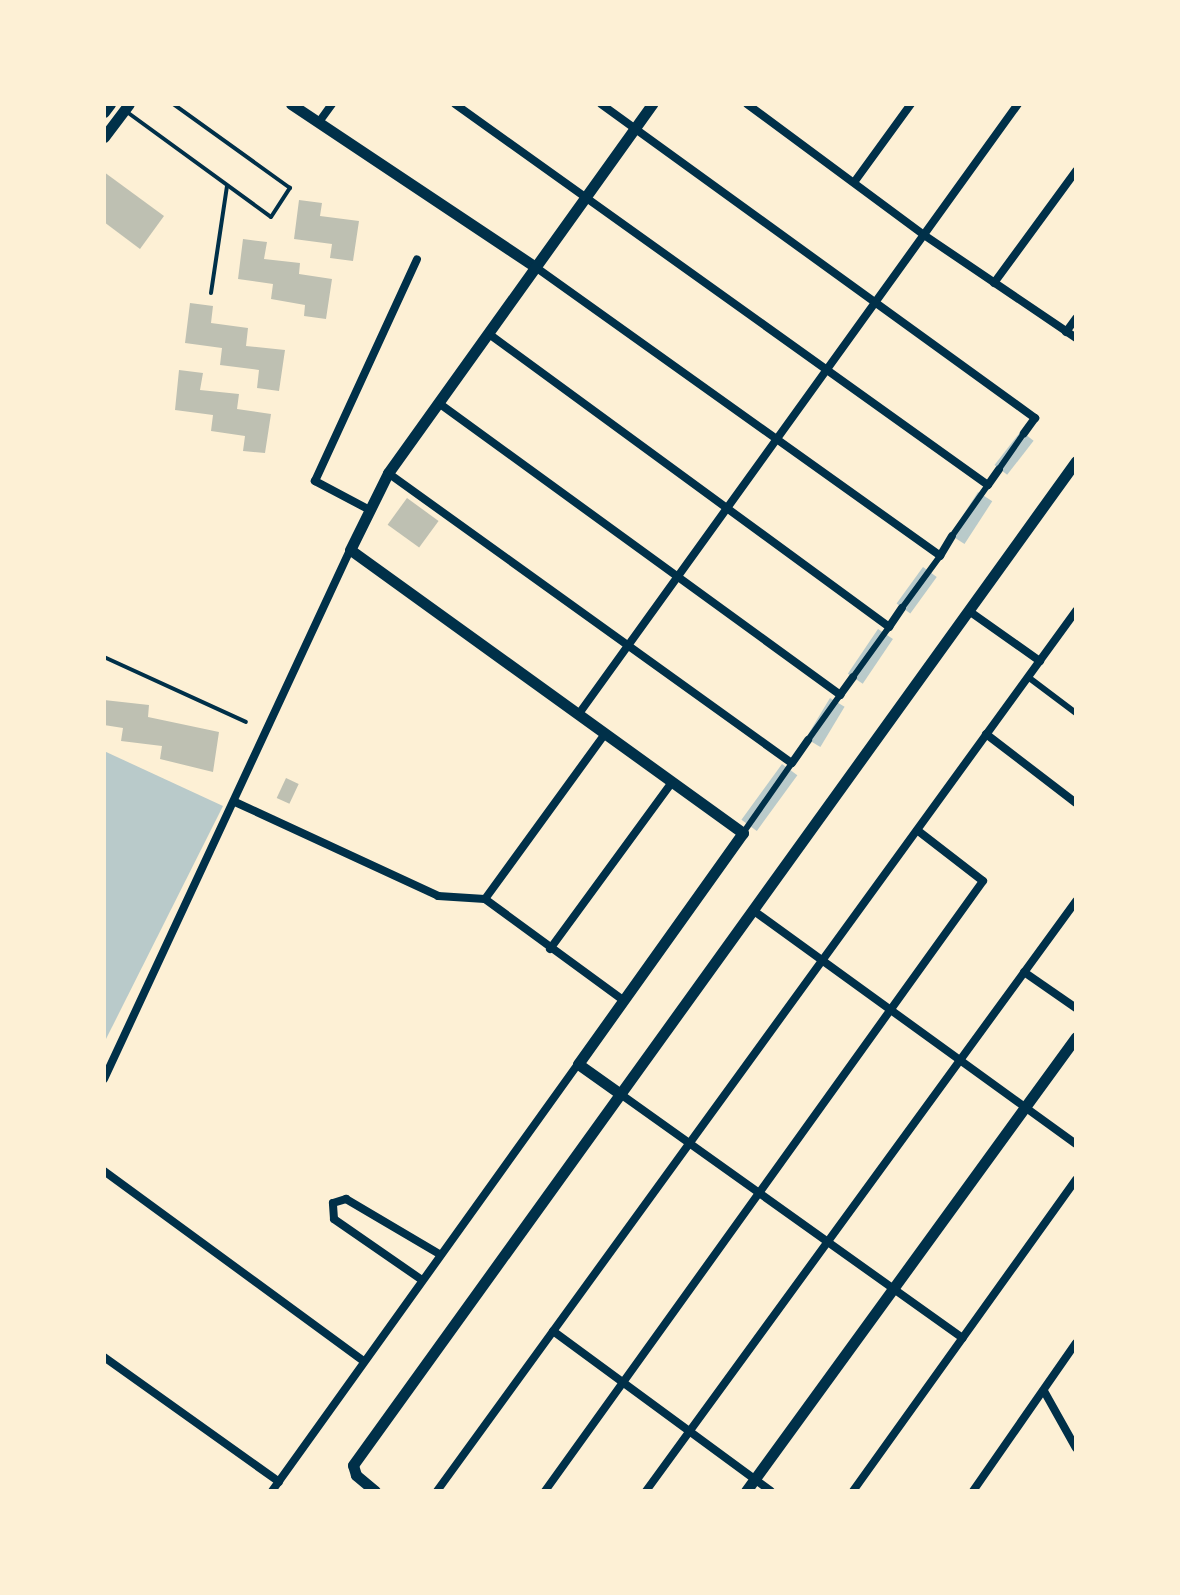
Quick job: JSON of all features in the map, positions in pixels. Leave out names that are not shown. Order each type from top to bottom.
[{"type":"street","points":[[104,112],[110,104]]},
{"type":"street","points":[[291,104],[534,266],[778,437],[940,556]]},
{"type":"street","points":[[319,122],[332,104]]},
{"type":"street","points":[[455,104],[586,195],[824,372],[988,485]]},
{"type":"street","points":[[272,1491],[940,556],[1035,418],[601,104]]},
{"type":"street","points":[[104,1079],[235,802],[350,550],[366,508],[534,266],[652,104]]},
{"type":"street","points":[[747,104],[924,235],[1076,338]]},
{"type":"street","points":[[855,181],[911,104]]},
{"type":"street","points":[[578,715],[1018,104]]},
{"type":"street","points":[[104,137],[127,107]]},
{"type":"street","points":[[994,283],[1076,171]]},
{"type":"street","points":[[366,508],[315,481],[417,259]]},
{"type":"street","points":[[1066,332],[1076,318]]},
{"type":"street","points":[[489,334],[889,627]]},
{"type":"street","points":[[440,404],[840,695]]},
{"type":"street","points":[[375,1491],[356,1475],[353,1465],[1076,461]]},
{"type":"street","points":[[388,473],[792,763]]},
{"type":"street","points":[[350,550],[670,785],[743,833]]},
{"type":"street","points":[[969,611],[1040,661]]},
{"type":"street","points":[[437,1491],[1075,614]]},
{"type":"street","points":[[1028,677],[1076,713]]},
{"type":"street","points":[[986,734],[1076,803]]},
{"type":"street","points":[[485,899],[604,735]]},
{"type":"street","points":[[550,949],[670,785]]},
{"type":"street","points":[[235,802],[438,896],[485,899],[623,1000]]},
{"type":"street","points":[[545,1491],[620,1381],[983,881],[917,830]]},
{"type":"street","points":[[646,1491],[1076,901]]},
{"type":"street","points":[[754,911],[1076,1144]]},
{"type":"street","points":[[1024,972],[1076,1008]]},
{"type":"street","points":[[746,1491],[1076,1037]]},
{"type":"street","points":[[578,1064],[963,1338]]},
{"type":"street","points":[[104,1171],[364,1361]]},
{"type":"street","points":[[853,1491],[1076,1180]]},
{"type":"street","points":[[422,1280],[334,1219],[333,1203],[346,1199],[441,1255]]},
{"type":"street","points":[[553,1331],[771,1491]]},
{"type":"street","points":[[973,1491],[1076,1343]]},
{"type":"street","points":[[104,1357],[279,1482]]},
{"type":"street","points":[[1044,1391],[1076,1448]]},
{"type":"lane","points":[[127,107],[271,217],[290,188],[173,104]]},
{"type":"lane","points":[[211,293],[227,186]]},
{"type":"lane","points":[[104,657],[246,722]]},
{"type":"shaded area","points":[[1021,431],[1034,441],[1007,475],[995,465]]},
{"type":"shaded area","points":[[978,492],[992,501],[964,544],[950,535]]},
{"type":"shaded area","points":[[923,567],[937,577],[910,613],[897,603]]},
{"type":"shaded area","points":[[878,629],[893,639],[863,684],[848,674]]},
{"type":"shaded area","points":[[830,698],[845,707],[820,747],[806,738]]},
{"type":"shaded area","points":[[104,751],[223,806],[104,1043]]},
{"type":"shaded area","points":[[782,764],[797,775],[757,831],[741,820]]},
{"type":"building","points":[[104,172],[164,216],[140,249],[104,222]]},
{"type":"building","points":[[299,200],[322,203],[320,216],[359,221],[353,261],[330,258],[332,244],[294,239]]},
{"type":"building","points":[[243,239],[267,242],[264,259],[300,263],[299,274],[332,279],[326,319],[304,316],[305,305],[271,299],[273,284],[238,279]]},
{"type":"building","points":[[190,303],[213,306],[211,323],[248,328],[246,346],[285,350],[279,391],[257,388],[259,370],[220,365],[222,348],[185,343]]},
{"type":"building","points":[[179,370],[203,373],[200,390],[239,394],[237,409],[271,414],[265,453],[243,451],[245,436],[211,431],[213,415],[175,410]]},
{"type":"building","points":[[407,498],[439,521],[419,548],[388,525]]},
{"type":"building","points":[[104,700],[149,705],[148,717],[219,732],[213,772],[160,759],[162,746],[121,741],[123,728],[104,725]]},
{"type":"building","points":[[286,778],[299,784],[289,804],[277,798]]}]
